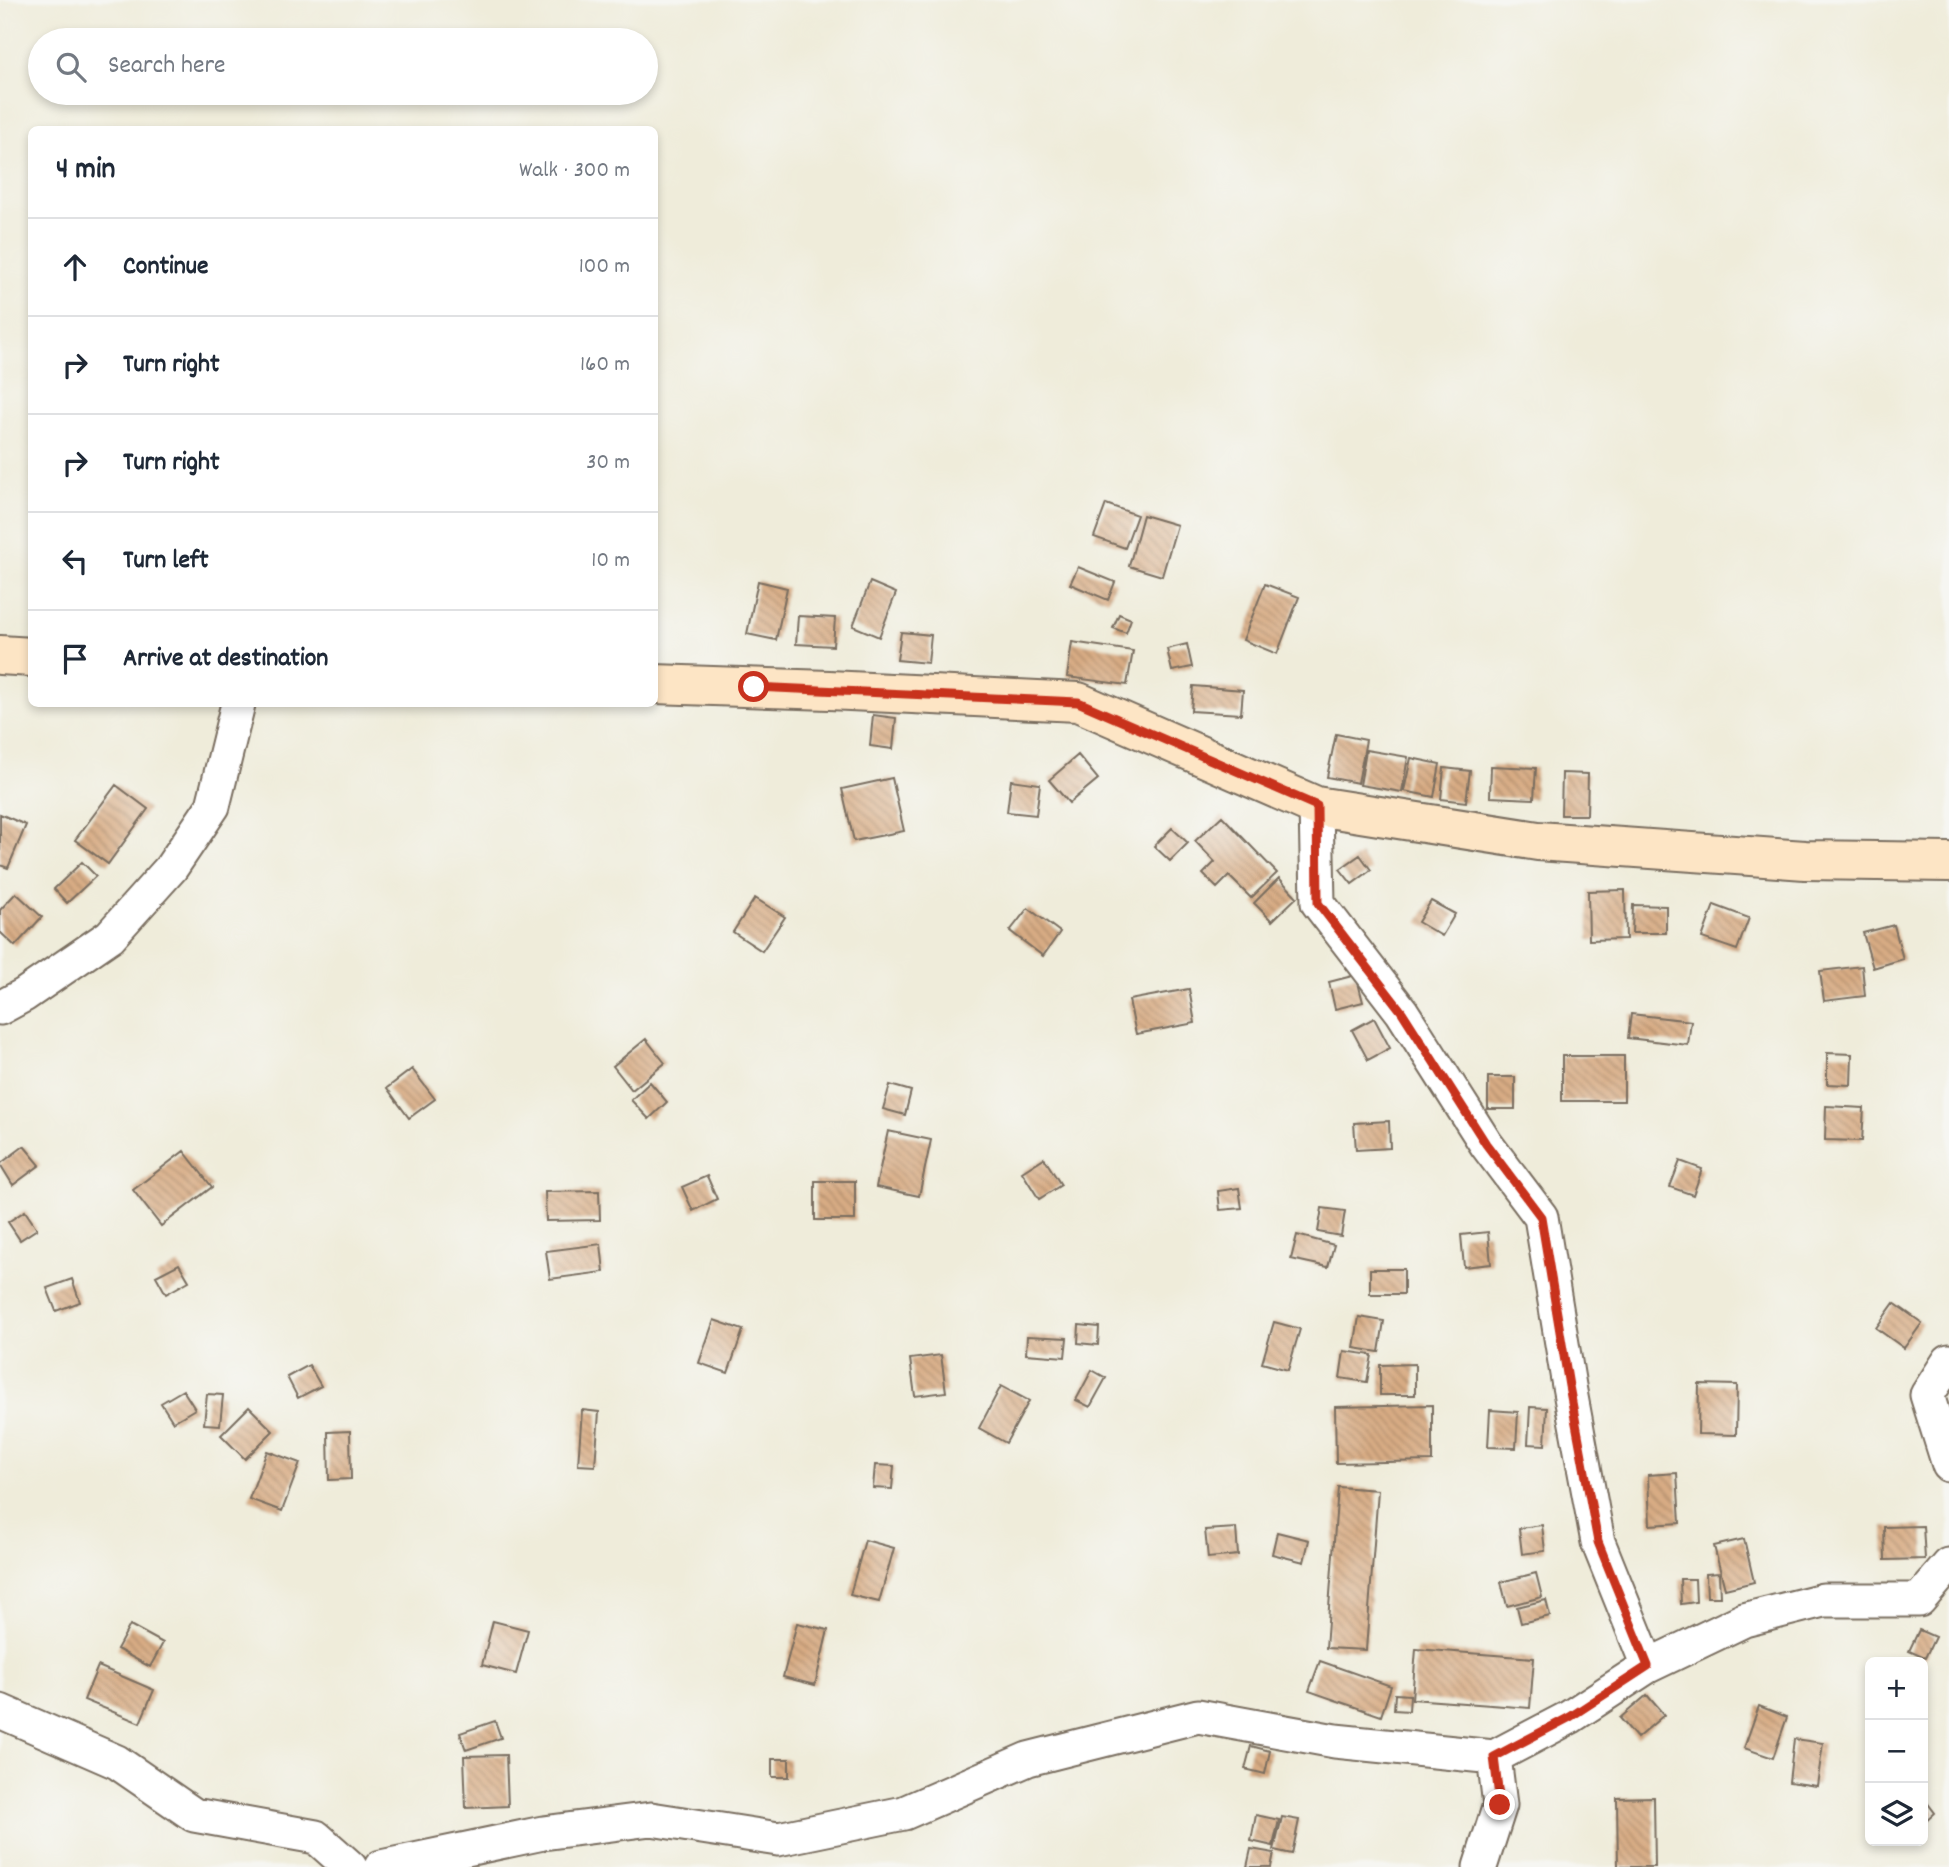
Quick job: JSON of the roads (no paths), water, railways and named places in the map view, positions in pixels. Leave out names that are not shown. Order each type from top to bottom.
[{"type":"street","points":[[0,655],[28,657]]},
{"type":"street","points":[[658,684],[1078,702],[1317,806],[1538,841],[1805,860],[1949,862]]},
{"type":"street","points":[[0,1008],[110,936],[171,868],[213,806],[237,707]]},
{"type":"street","points":[[1317,806],[1318,903],[1402,1012],[1486,1144],[1541,1217],[1598,1542],[1648,1666]]},
{"type":"street","points":[[1949,1361],[1927,1395],[1949,1465]]},
{"type":"street","points":[[381,1867],[543,1833],[651,1819],[778,1839],[904,1813],[1028,1759],[1198,1716],[1335,1741],[1494,1757],[1570,1717],[1648,1666],[1744,1620],[1823,1600],[1919,1600],[1949,1565]]},
{"type":"street","points":[[0,1712],[117,1762],[194,1815],[316,1837],[350,1867]]},
{"type":"street","points":[[1480,1867],[1500,1805],[1494,1757]]}]
